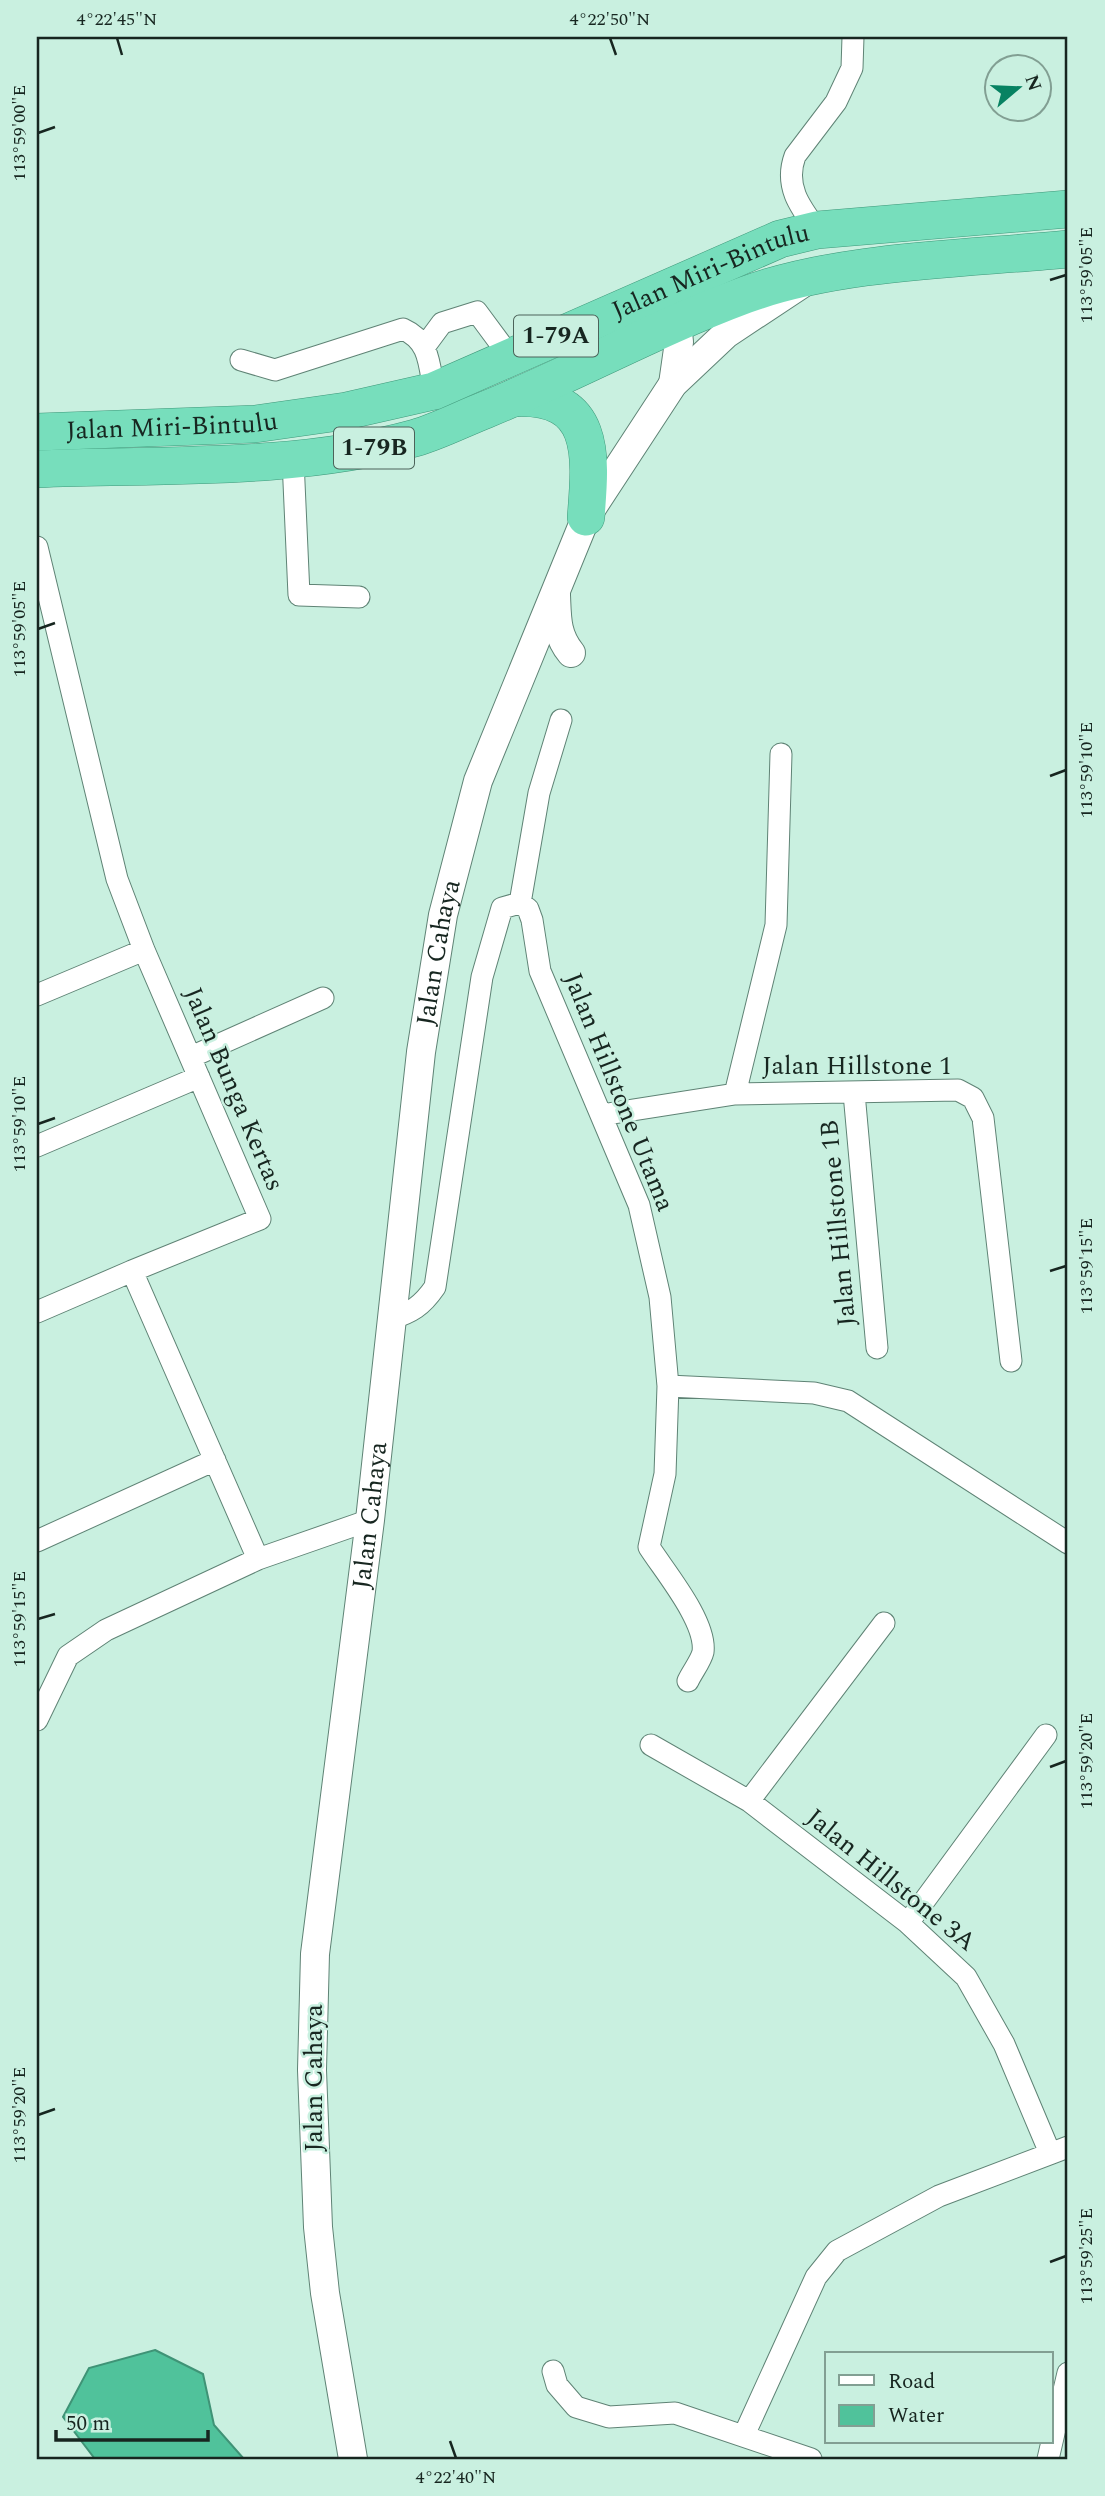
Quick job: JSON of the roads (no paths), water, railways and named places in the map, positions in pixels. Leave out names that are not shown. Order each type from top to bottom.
[{"type":"highway","name":"Jalan Miri-Bintulu","points":[[37,432],[255,424],[346,411],[434,391],[579,325],[780,239],[817,230],[1068,209]]},
{"type":"highway","name":"Jalan Miri-Bintulu","points":[[40,473],[293,460],[350,453],[418,437],[514,398],[746,295],[807,279],[873,268],[1068,249]]},
{"type":"highway","points":[[579,325],[652,314],[668,317],[677,324]]},
{"type":"highway","points":[[514,398],[537,398],[558,405],[581,428],[589,449],[586,517]]},
{"type":"street","points":[[817,230],[794,199],[792,166],[795,156],[836,102],[852,68],[853,37]]},
{"type":"street","points":[[673,384],[726,334],[779,302],[807,279]]},
{"type":"street","points":[[425,346],[442,323],[477,312],[511,358]]},
{"type":"street","points":[[673,384],[679,342],[677,324]]},
{"type":"street","points":[[241,360],[275,370],[403,329],[417,335],[425,346],[434,391]]},
{"type":"street","name":"Jalan Cahaya","points":[[352,2459],[325,2293],[318,2227],[313,2155],[315,1954],[370,1520],[421,1052],[443,915],[478,781],[586,517],[673,384]]},
{"type":"street","points":[[293,460],[299,595],[359,597]]},
{"type":"street","name":"Jalan Bunga Kertas","points":[[37,547],[117,879],[144,950],[260,1219],[132,1272]]},
{"type":"street","points":[[556,589],[559,631],[571,653]]},
{"type":"street","points":[[390,1319],[410,1313],[424,1304],[435,1287],[482,977],[502,908],[511,903],[520,903],[539,793],[561,720]]},
{"type":"street","points":[[735,1094],[776,925],[781,754]]},
{"type":"street","name":"Jalan Hillstone Utama","points":[[520,903],[528,909],[532,920],[540,971],[639,1205],[660,1297],[668,1386],[666,1474],[649,1547],[695,1618],[702,1635],[703,1653],[688,1681]]},
{"type":"street","points":[[37,995],[144,950]]},
{"type":"street","points":[[191,1057],[323,998]]},
{"type":"street","points":[[37,1146],[200,1077]]},
{"type":"street","name":"Jalan Hillstone 1","points":[[601,1115],[735,1094],[958,1090],[972,1098],[983,1118],[1011,1361]]},
{"type":"street","name":"Jalan Hillstone 1B","points":[[854,1093],[877,1348]]},
{"type":"street","points":[[37,1312],[132,1272],[258,1559]]},
{"type":"street","points":[[668,1386],[814,1393],[848,1401],[1068,1543]]},
{"type":"street","points":[[37,1542],[215,1460]]},
{"type":"street","points":[[37,1720],[68,1656],[106,1630],[258,1559],[370,1520]]},
{"type":"street","points":[[749,1801],[884,1623]]},
{"type":"street","points":[[908,1923],[1046,1735]]},
{"type":"street","name":"Jalan Hillstone 3A","points":[[651,1745],[749,1801],[908,1923],[966,1977],[1059,2150]]},
{"type":"street","points":[[744,2435],[816,2277],[837,2251],[939,2196],[1059,2150]]},
{"type":"street","points":[[553,2371],[557,2385],[576,2407],[609,2417],[675,2413],[811,2459]]},
{"type":"street","points":[[1052,2442],[1068,2373]]},
{"type":"water","points":[[155,2350],[203,2374],[214,2425],[244,2459],[95,2459],[63,2417],[89,2368]]}]
